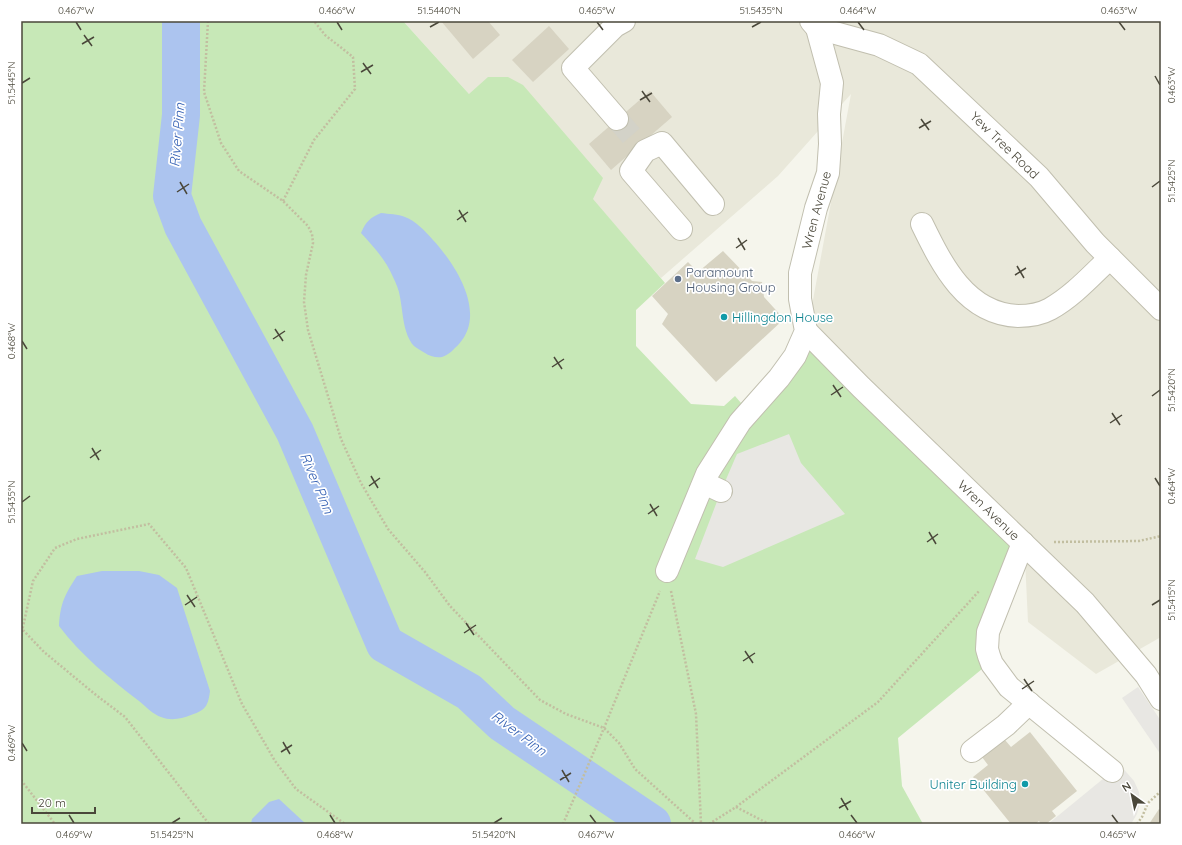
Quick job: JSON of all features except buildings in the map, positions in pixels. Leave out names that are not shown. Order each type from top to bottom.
[{"type":"street","points":[[617,119],[573,68],[618,23]]},
{"type":"street","name":"Yew Tree Road","points":[[814,25],[879,45],[919,64],[1039,177],[1095,243],[1161,309]]},
{"type":"street","name":"Wren Avenue","points":[[814,25],[832,83],[829,114],[830,144],[828,173],[816,208],[800,273],[800,300],[806,331],[1085,603],[1146,675],[1161,699]]},
{"type":"street","points":[[681,229],[631,171],[642,148],[662,143],[713,204]]},
{"type":"street","points":[[922,224],[939,259],[950,277],[965,292],[990,310],[1008,316],[1027,316],[1048,310],[1069,296],[1110,258]]},
{"type":"street","points":[[667,572],[712,487],[707,474],[740,422],[779,378],[795,356],[806,331]]},
{"type":"street","points":[[1023,542],[988,632],[987,649],[992,664],[1009,687],[1112,771]]},
{"type":"street","points":[[972,751],[1006,725],[1029,703]]},
{"type":"path","points":[[208,21],[204,92],[221,142],[240,171],[284,200],[308,226],[312,234],[313,243],[306,275],[304,302],[308,330],[341,439],[361,483],[388,530],[425,572],[450,606],[540,700],[566,714],[604,728],[619,743],[635,769],[696,824]]},
{"type":"path","points":[[284,200],[314,140],[355,89],[354,57],[325,34],[314,21]]},
{"type":"path","points":[[21,636],[33,581],[55,548],[78,539],[149,524],[186,568],[242,704],[275,761],[296,788],[344,824]]},
{"type":"path","points":[[1023,542],[1139,541],[1161,536]]},
{"type":"path","points":[[563,824],[604,728],[667,572]]},
{"type":"path","points":[[667,572],[696,714],[701,824]]},
{"type":"path","points":[[709,824],[736,807],[878,702],[980,590]]},
{"type":"path","points":[[22,628],[44,652],[125,717],[209,824]]},
{"type":"path","points":[[21,780],[55,824]]},
{"type":"path","points":[[1136,824],[1142,817],[1148,803],[1161,791]]},
{"type":"path","points":[[736,807],[769,824]]},
{"type":"shaded area","points":[[403,21],[1161,21],[1161,637],[1096,674],[1028,622],[1024,539],[808,327],[851,94],[778,176],[661,278],[592,199],[469,94]]},
{"type":"shaded area","points":[[789,434],[801,463],[845,514],[723,567],[695,559],[737,454]]},
{"type":"shaded area","points":[[1138,687],[1161,721],[1161,755],[1122,698]]},
{"type":"shaded area","points":[[1120,765],[1134,781],[1139,792],[1140,803],[1137,814],[1131,824],[1048,824]]},
{"type":"green space","points":[[21,21],[403,21],[469,94],[488,77],[508,77],[523,85],[603,178],[593,199],[665,283],[636,310],[636,346],[691,404],[724,406],[735,396],[741,403],[792,349],[811,345],[1019,544],[982,669],[898,738],[902,786],[923,824],[21,824]]},
{"type":"water","points":[[381,213],[402,216],[413,221],[442,250],[459,276],[469,304],[470,318],[467,332],[459,344],[445,356],[437,357],[428,355],[414,346],[410,341],[404,323],[400,294],[395,282],[383,259],[361,233],[369,220]]},
{"type":"water","points":[[102,571],[139,571],[159,575],[177,588],[210,691],[207,704],[203,709],[196,713],[176,719],[168,719],[158,716],[96,666],[59,626],[64,600],[69,588],[77,576]]},
{"type":"water","points":[[279,799],[306,824],[251,824],[252,819],[269,802]]},
{"type":"waterway","name":"River Pinn","points":[[181,21],[181,115],[172,196],[183,226],[295,432],[385,644],[469,692],[502,723],[652,824]]},
{"type":"tunnel","points":[[617,119],[640,146]]},
{"type":"place","name":"Paramount Housing Group","points":[[678,279]]},
{"type":"place","name":"Hillingdon House","points":[[724,317]]},
{"type":"place","name":"Uniter Building","points":[[1025,784]]}]
